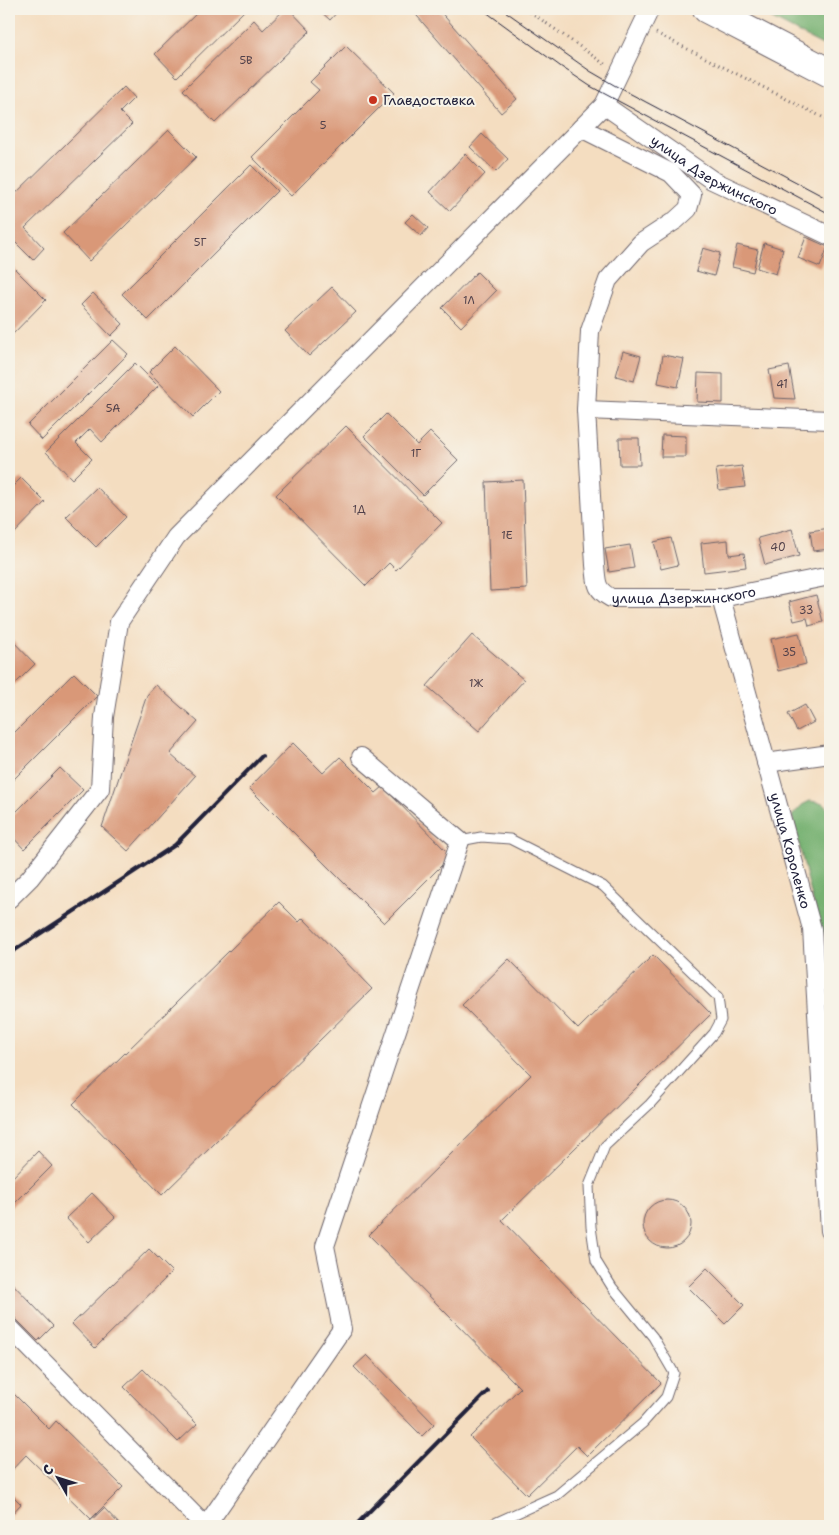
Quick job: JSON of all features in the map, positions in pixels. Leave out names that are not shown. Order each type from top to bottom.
[{"type":"main road","points":[[707,9],[830,73]]},
{"type":"street","points":[[9,899],[30,878],[100,789],[104,717],[119,622],[176,537],[604,105],[650,9]]},
{"type":"street","name":"улица Дзержинского","points":[[604,105],[712,180],[830,236]]},
{"type":"street","name":"улица Дзержинского","points":[[580,128],[670,173],[692,195],[688,209],[676,220],[641,243],[608,280],[590,331],[586,410],[596,580],[600,592],[611,598],[721,598],[830,576]]},
{"type":"street","points":[[586,410],[830,420]]},
{"type":"street","name":"улица Короленко","points":[[721,598],[812,929],[830,1231]]},
{"type":"street","points":[[766,763],[830,754]]},
{"type":"street","points":[[9,1327],[206,1526],[342,1330],[325,1246],[460,841],[361,757]]},
{"type":"lane","points":[[460,841],[481,836],[510,839],[603,886],[718,997],[721,1020],[714,1033],[657,1097],[605,1146],[589,1186],[596,1261],[612,1287],[652,1337],[674,1373],[666,1397],[644,1423],[556,1495],[488,1526]]},
{"type":"path","points":[[526,9],[619,74]]},
{"type":"path","points":[[642,25],[830,122]]},
{"type":"green space","points":[[753,9],[830,9],[830,49]]},
{"type":"green space","points":[[810,801],[823,803],[830,810],[830,943],[818,922],[792,816],[802,805]]},
{"type":"building","points":[[201,9],[246,9],[177,77],[155,54]]},
{"type":"building","points":[[285,9],[289,9],[310,31],[215,123],[183,90],[254,20],[263,30]]},
{"type":"building","points":[[318,9],[340,9],[330,20]]},
{"type":"building","points":[[411,9],[438,9],[517,99],[501,113]]},
{"type":"building","points":[[346,46],[394,93],[291,196],[252,157],[319,90],[310,82]]},
{"type":"building","points":[[124,87],[134,98],[120,112],[132,124],[25,228],[44,248],[33,260],[9,236],[9,200]]},
{"type":"building","points":[[169,130],[196,157],[89,261],[63,233]]},
{"type":"building","points":[[482,134],[508,159],[496,172],[470,147]]},
{"type":"building","points":[[465,154],[485,174],[450,211],[430,192]]},
{"type":"building","points":[[251,165],[277,191],[148,320],[122,294]]},
{"type":"building","points":[[413,214],[428,228],[421,236],[405,222]]},
{"type":"building","points":[[806,237],[828,247],[820,267],[798,258]]},
{"type":"building","points":[[764,243],[783,249],[776,274],[757,268]]},
{"type":"building","points":[[737,245],[758,250],[753,272],[732,267]]},
{"type":"building","points":[[703,248],[720,253],[714,276],[696,271]]},
{"type":"building","points":[[9,263],[46,300],[9,338]]},
{"type":"building","points":[[477,272],[496,291],[461,327],[442,308]]},
{"type":"building","points":[[332,287],[356,312],[309,356],[285,331]]},
{"type":"building","points":[[93,293],[123,324],[111,336],[81,305]]},
{"type":"building","points":[[113,340],[128,354],[42,440],[28,425]]},
{"type":"building","points":[[175,346],[219,391],[193,417],[149,372]]},
{"type":"building","points":[[623,351],[641,356],[634,381],[616,376]]},
{"type":"building","points":[[663,355],[684,359],[678,387],[658,383]]},
{"type":"building","points":[[135,363],[158,386],[102,442],[90,429],[76,443],[92,459],[72,479],[46,452]]},
{"type":"building","points":[[789,366],[795,399],[774,398],[769,370]]},
{"type":"building","points":[[698,373],[723,374],[723,403],[697,402]]},
{"type":"building","points":[[386,414],[417,445],[430,432],[458,460],[423,495],[364,436]]},
{"type":"building","points":[[346,426],[442,523],[396,570],[389,563],[366,586],[276,495]]},
{"type":"building","points":[[662,435],[686,436],[686,457],[661,457]]},
{"type":"building","points":[[619,438],[639,438],[640,465],[620,465]]},
{"type":"building","points":[[742,466],[745,487],[719,490],[716,469]]},
{"type":"building","points":[[21,478],[45,502],[9,539],[9,490]]},
{"type":"building","points":[[523,480],[527,589],[490,591],[486,482]]},
{"type":"building","points":[[97,487],[126,517],[96,547],[66,517]]},
{"type":"building","points":[[830,528],[830,549],[813,551],[810,531]]},
{"type":"building","points":[[792,529],[799,556],[765,565],[758,538]]},
{"type":"building","points":[[671,538],[678,565],[661,569],[654,542]]},
{"type":"building","points":[[728,540],[729,555],[744,553],[746,567],[704,572],[701,543]]},
{"type":"building","points":[[630,545],[634,568],[609,572],[605,549]]},
{"type":"building","points":[[816,595],[823,622],[809,626],[807,618],[794,621],[789,602]]},
{"type":"building","points":[[799,633],[806,664],[778,671],[771,639]]},
{"type":"building","points":[[472,635],[524,680],[479,731],[427,686]]},
{"type":"building","points":[[9,637],[35,664],[9,690]]},
{"type":"building","points":[[74,673],[97,696],[9,784],[9,738]]},
{"type":"building","points":[[156,685],[198,722],[170,754],[195,776],[128,851],[102,827],[147,695]]},
{"type":"building","points":[[805,705],[814,722],[797,731],[788,714]]},
{"type":"building","points":[[293,743],[323,773],[340,757],[376,793],[383,787],[451,856],[384,923],[249,788]]},
{"type":"building","points":[[60,768],[83,790],[24,849],[9,833],[9,819]]},
{"type":"building","points":[[279,902],[299,922],[303,918],[372,989],[162,1195],[73,1104]]},
{"type":"building","points":[[653,955],[711,1014],[502,1220],[661,1383],[587,1456],[577,1446],[527,1495],[470,1437],[520,1388],[369,1235],[531,1075],[462,1005],[509,959],[578,1029]]},
{"type":"building","points":[[38,1151],[52,1166],[9,1209],[9,1181]]},
{"type":"building","points":[[92,1193],[115,1217],[89,1242],[66,1218]]},
{"type":"building","points":[[667,1200],[676,1202],[684,1207],[689,1215],[691,1224],[689,1233],[684,1241],[676,1246],[667,1248],[658,1246],[650,1241],[645,1233],[643,1224],[645,1215],[650,1207],[658,1202]]},
{"type":"building","points":[[149,1249],[172,1272],[95,1348],[72,1324]]},
{"type":"building","points":[[707,1268],[744,1305],[725,1324],[688,1287]]},
{"type":"building","points":[[9,1280],[53,1326],[38,1341],[9,1312]]},
{"type":"building","points":[[367,1355],[434,1424],[422,1436],[354,1367]]},
{"type":"building","points":[[143,1369],[197,1424],[178,1442],[124,1387]]},
{"type":"building","points":[[9,1389],[49,1429],[56,1421],[123,1487],[91,1519],[26,1455],[9,1473]]},
{"type":"building","points":[[9,1492],[21,1504],[9,1517]]},
{"type":"building","points":[[104,1508],[121,1526],[85,1526]]},
{"type":"tram line","points":[[482,9],[590,86],[830,214]]},
{"type":"tram line","points":[[502,9],[590,71],[614,85],[830,200]]},
{"type":"railway","points":[[9,954],[175,845],[262,756]]},
{"type":"railway","points":[[355,1526],[488,1391]]},
{"type":"place","name":"Главдоставка","points":[[373,100]]}]
